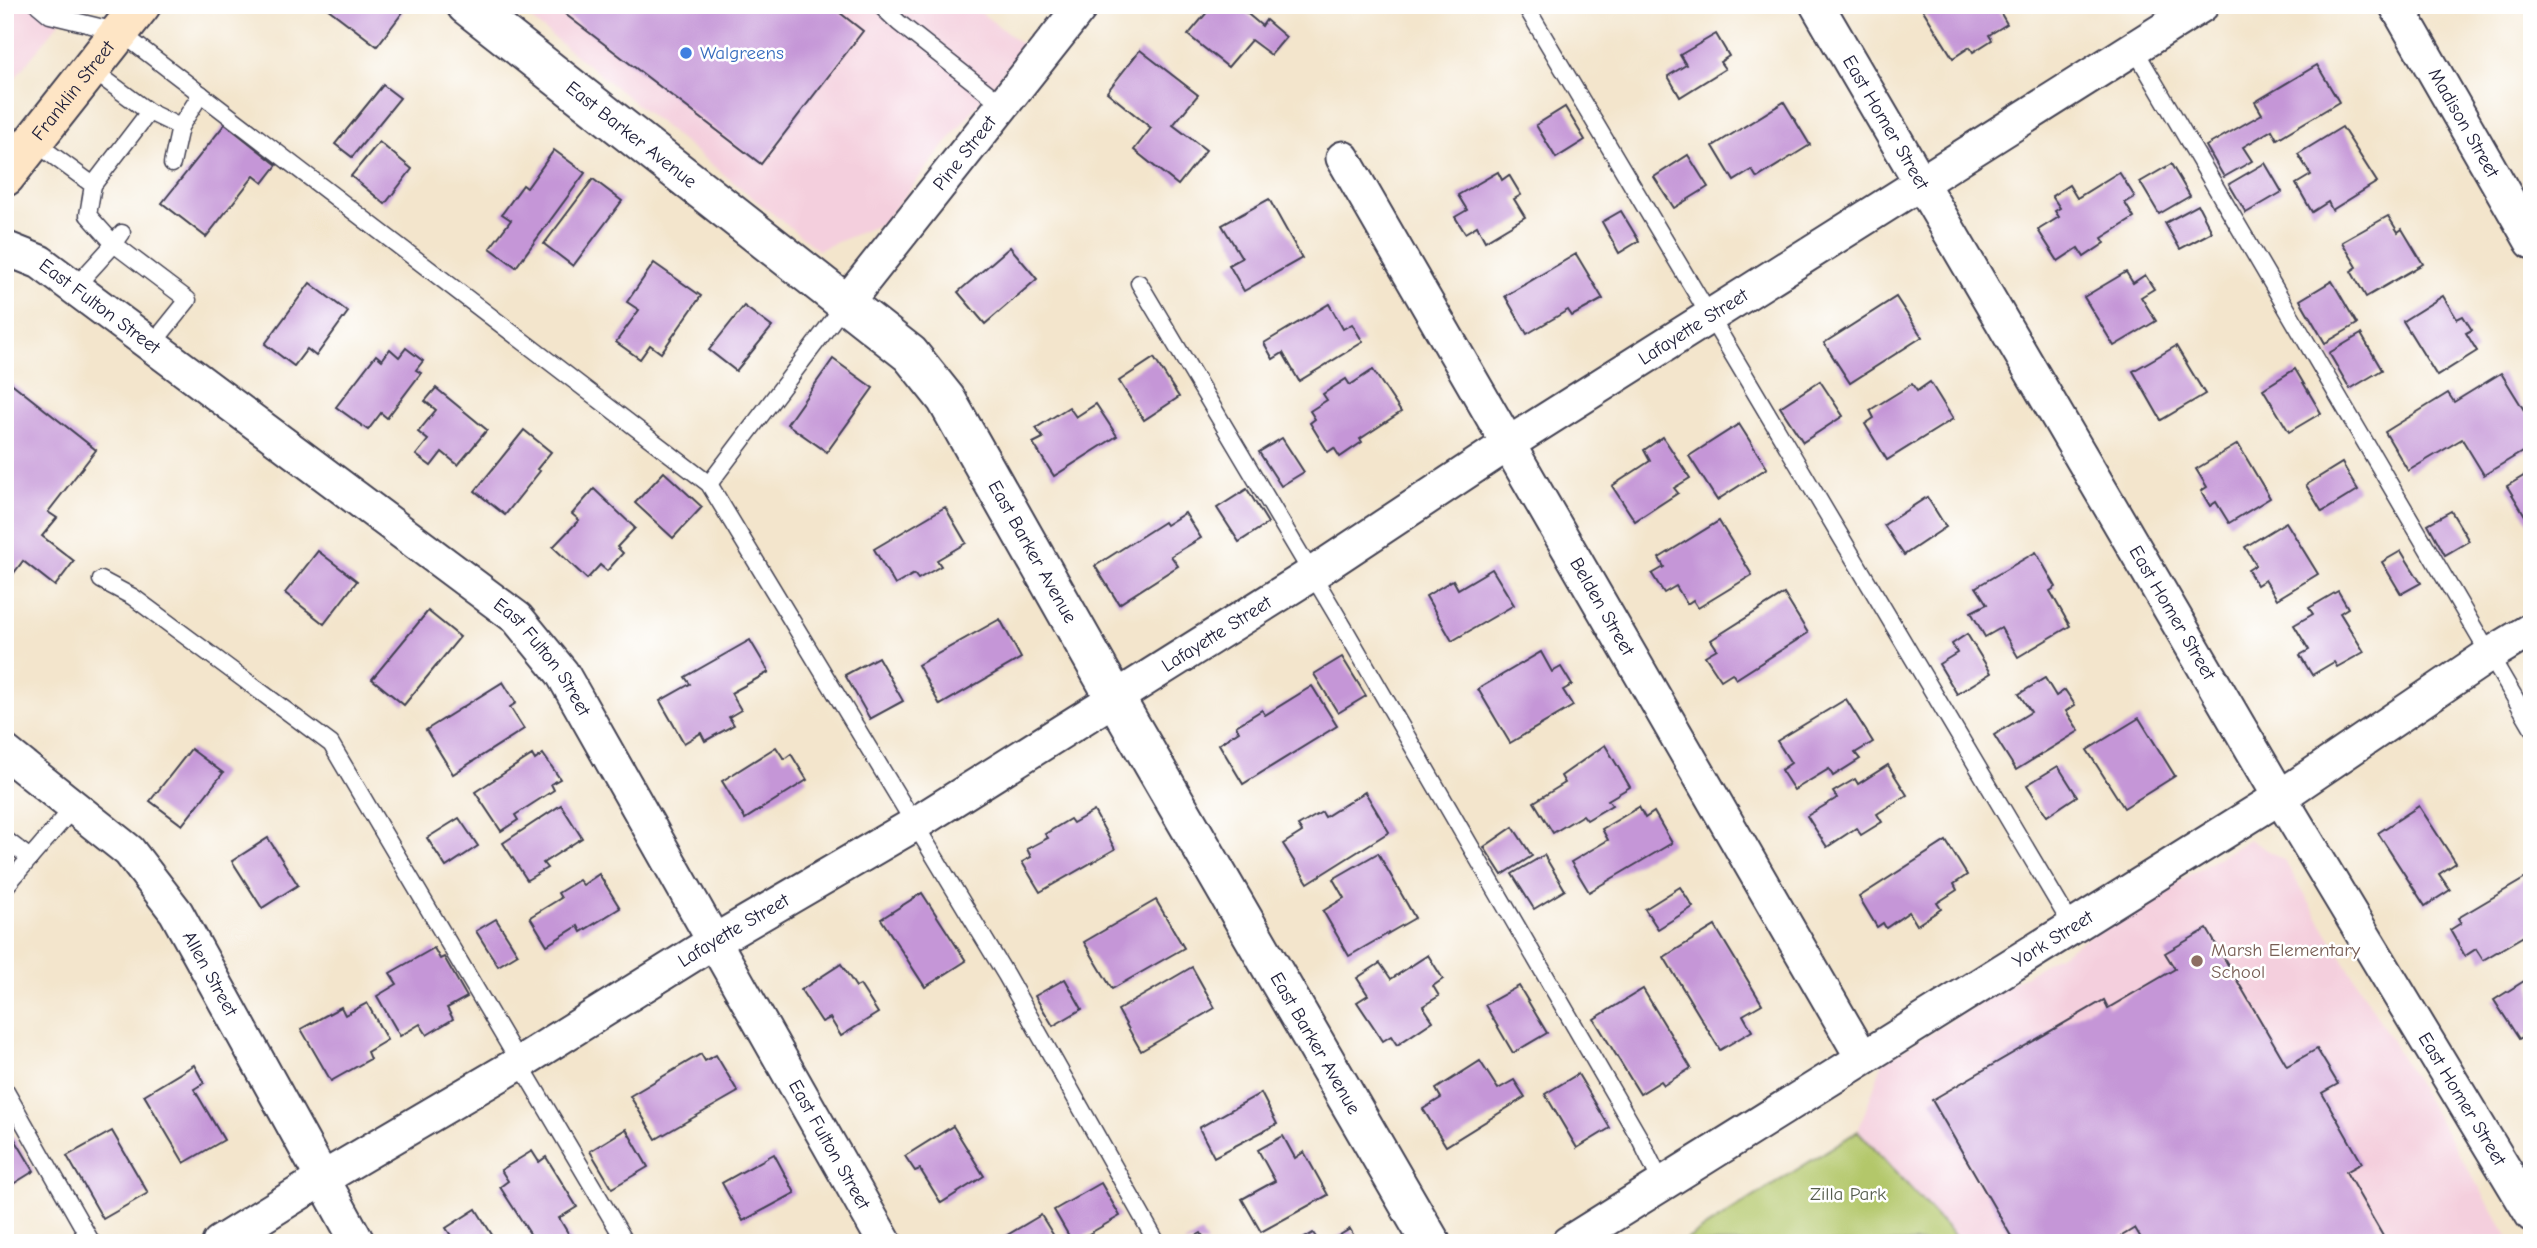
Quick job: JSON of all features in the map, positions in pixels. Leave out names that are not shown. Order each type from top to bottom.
[{"type":"main road","name":"Franklin Street","points":[[5,177],[131,19]]},
{"type":"street","name":"East Barker Avenue","points":[[466,5],[909,354],[946,399],[1115,698],[1432,1243]]},
{"type":"street","name":"Pine Street","points":[[846,303],[1082,5]]},
{"type":"street","name":"East Homer Street","points":[[1817,5],[2280,797],[2532,1215]]},
{"type":"street","name":"Lafayette Street","points":[[219,1243],[322,1179],[522,1062],[713,942],[915,824],[1312,574],[1508,444],[2202,5]]},
{"type":"street","name":"Madison Street","points":[[2396,5],[2532,242]]},
{"type":"street","name":"Belden Street","points":[[1343,158],[1862,1057]]},
{"type":"street","name":"East Fulton Street","points":[[5,248],[40,262],[517,618],[562,673],[885,1243]]},
{"type":"street","name":"York Street","points":[[1568,1243],[2280,797],[2489,655],[2532,629]]},
{"type":"street","name":"Allen Street","points":[[5,752],[129,851],[176,912],[358,1243]]},
{"type":"lane","points":[[38,5],[50,15],[131,19],[201,94],[709,484],[1006,975],[1157,1243]]},
{"type":"lane","points":[[880,5],[1003,105]]},
{"type":"lane","points":[[1525,5],[2072,926]]},
{"type":"lane","points":[[2134,48],[2532,727]]},
{"type":"lane","points":[[91,69],[149,112],[180,127]]},
{"type":"lane","points":[[172,164],[180,127],[201,94]]},
{"type":"lane","points":[[149,112],[93,185],[88,215],[188,300],[151,346]]},
{"type":"lane","points":[[33,141],[93,185]]},
{"type":"lane","points":[[74,288],[118,238]]},
{"type":"lane","points":[[1139,283],[1312,574],[1640,1139],[1662,1184]]},
{"type":"lane","points":[[709,484],[846,303]]},
{"type":"lane","points":[[101,580],[133,597],[331,744],[522,1062],[626,1243]]},
{"type":"lane","points":[[8,876],[30,858],[74,807]]},
{"type":"lane","points":[[5,839],[30,858]]},
{"type":"lane","points":[[5,1090],[92,1243]]},
{"type":"shaded area","points":[[5,5],[73,5],[5,91]]},
{"type":"shaded area","points":[[513,5],[971,5],[1024,46],[883,223],[818,250]]},
{"type":"shaded area","name":"Marsh Elementary School","points":[[2249,839],[2284,860],[2512,1243],[1961,1243],[1858,1131],[1883,1062]]},
{"type":"green space","name":"Zilla Park","points":[[1858,1131],[1961,1243],[1681,1243]]},
{"type":"building","points":[[323,5],[394,5],[403,12],[377,46]]},
{"type":"building","points":[[564,5],[830,5],[863,31],[761,164],[565,14]]},
{"type":"building","points":[[1213,5],[1237,5],[1262,26],[1266,20],[1286,37],[1271,55],[1251,40],[1228,67],[1188,35]]},
{"type":"building","points":[[1932,5],[1996,5],[2007,24],[1989,35],[1992,40],[1973,52],[1970,47],[1953,58],[1923,10]]},
{"type":"building","points":[[1716,34],[1729,56],[1720,62],[1725,69],[1680,97],[1668,76],[1686,65],[1680,55]]},
{"type":"building","points":[[1140,50],[1198,95],[1173,125],[1206,150],[1178,185],[1134,150],[1151,128],[1107,92]]},
{"type":"building","points":[[2317,65],[2339,102],[2277,139],[2272,130],[2243,147],[2252,161],[2224,177],[2206,146],[2262,114],[2255,102]]},
{"type":"building","points":[[383,85],[400,98],[352,157],[335,144]]},
{"type":"building","points":[[1784,102],[1810,145],[1757,178],[1752,170],[1734,181],[1713,146]]},
{"type":"building","points":[[1565,107],[1585,140],[1556,158],[1536,125]]},
{"type":"building","points":[[225,124],[277,165],[263,183],[254,176],[206,237],[162,203]]},
{"type":"building","points":[[2342,127],[2377,182],[2332,210],[2328,202],[2312,212],[2296,184],[2311,175],[2298,154]]},
{"type":"building","points":[[379,142],[412,169],[385,204],[351,176]]},
{"type":"building","points":[[554,150],[585,173],[516,267],[490,248],[511,220],[502,214],[523,185],[527,188]]},
{"type":"building","points":[[1688,155],[1708,187],[1674,208],[1654,177]]},
{"type":"building","points":[[2265,163],[2282,192],[2246,213],[2229,184]]},
{"type":"building","points":[[2171,164],[2190,196],[2159,214],[2140,182]]},
{"type":"building","points":[[1498,172],[1502,180],[1509,175],[1521,195],[1514,199],[1525,217],[1485,241],[1477,226],[1465,233],[1455,217],[1467,210],[1458,195]]},
{"type":"building","points":[[2119,172],[2135,197],[2125,203],[2134,218],[2102,238],[2105,243],[2084,257],[2078,248],[2058,261],[2038,230],[2059,217],[2055,211],[2060,208],[2052,196],[2069,185],[2077,198]]},
{"type":"building","points":[[593,179],[622,201],[573,266],[544,244]]},
{"type":"building","points":[[1269,199],[1302,258],[1244,291],[1229,265],[1242,258],[1222,225]]},
{"type":"building","points":[[2198,205],[2212,232],[2180,249],[2165,223]]},
{"type":"building","points":[[1621,211],[1639,241],[1619,253],[1602,222]]},
{"type":"building","points":[[2388,216],[2398,232],[2402,229],[2423,264],[2366,297],[2351,271],[2357,267],[2342,242]]},
{"type":"building","points":[[1010,247],[1037,279],[985,324],[958,292]]},
{"type":"building","points":[[1576,254],[1603,299],[1572,316],[1568,310],[1527,334],[1505,296]]},
{"type":"building","points":[[654,263],[701,296],[661,353],[650,345],[640,359],[616,342],[639,310],[627,302]]},
{"type":"building","points":[[2126,272],[2133,283],[2145,275],[2154,289],[2141,297],[2156,321],[2114,346],[2084,297]]},
{"type":"building","points":[[2332,281],[2357,324],[2325,343],[2300,300]]},
{"type":"building","points":[[310,283],[348,312],[316,356],[307,349],[294,366],[265,344]]},
{"type":"building","points":[[2443,296],[2457,319],[2463,316],[2472,330],[2466,333],[2477,351],[2437,376],[2403,321]]},
{"type":"building","points":[[1896,297],[1922,337],[1850,383],[1824,343]]},
{"type":"building","points":[[1329,304],[1343,329],[1352,324],[1363,342],[1299,381],[1283,353],[1273,359],[1264,343]]},
{"type":"building","points":[[744,306],[772,327],[736,371],[709,350]]},
{"type":"building","points":[[2361,334],[2382,370],[2350,389],[2329,353]]},
{"type":"building","points":[[2176,346],[2205,394],[2161,420],[2133,371]]},
{"type":"building","points":[[406,348],[423,361],[416,370],[421,373],[387,418],[381,413],[368,430],[336,407],[376,355],[382,360],[390,349],[399,357]]},
{"type":"building","points":[[1154,358],[1179,397],[1144,420],[1119,381]]},
{"type":"building","points":[[833,359],[873,388],[827,452],[787,424]]},
{"type":"building","points":[[2295,369],[2321,413],[2289,432],[2263,389]]},
{"type":"building","points":[[1373,370],[1401,412],[1360,439],[1362,442],[1340,457],[1334,448],[1328,452],[1310,423],[1315,419],[1310,411],[1327,400],[1323,394],[1346,379],[1350,385]]},
{"type":"building","points":[[2501,373],[2532,423],[2532,446],[2484,475],[2462,439],[2408,471],[2385,432],[2448,393],[2454,402]]},
{"type":"building","points":[[5,378],[96,450],[48,512],[57,518],[42,536],[74,561],[55,586],[23,561],[10,578],[5,574]]},
{"type":"building","points":[[1820,381],[1843,416],[1803,442],[1780,407]]},
{"type":"building","points":[[1930,382],[1953,419],[1887,460],[1865,424],[1874,418],[1870,410],[1912,384],[1917,391]]},
{"type":"building","points":[[436,388],[487,430],[458,465],[442,452],[431,466],[416,455],[428,440],[418,432],[436,410],[425,401]]},
{"type":"building","points":[[1096,404],[1117,436],[1054,476],[1033,443],[1043,438],[1036,428],[1069,407],[1076,417]]},
{"type":"building","points":[[1739,424],[1767,468],[1717,500],[1689,456]]},
{"type":"building","points":[[524,430],[551,452],[537,469],[540,471],[505,515],[475,491]]},
{"type":"building","points":[[1663,437],[1690,478],[1674,488],[1678,493],[1635,521],[1612,486],[1650,461],[1644,450]]},
{"type":"building","points":[[1282,438],[1304,472],[1281,486],[1259,452]]},
{"type":"building","points":[[2238,444],[2270,498],[2229,523],[2216,502],[2210,506],[2201,491],[2207,487],[2196,469]]},
{"type":"building","points":[[2342,463],[2358,490],[2322,512],[2306,485]]},
{"type":"building","points":[[2532,471],[2532,527],[2507,486]]},
{"type":"building","points":[[664,472],[702,507],[673,538],[635,503]]},
{"type":"building","points":[[594,489],[635,528],[617,547],[623,553],[607,571],[600,565],[587,579],[553,547],[579,520],[572,514]]},
{"type":"building","points":[[1247,489],[1268,523],[1239,542],[1217,508]]},
{"type":"building","points":[[1927,497],[1946,527],[1904,555],[1884,525]]},
{"type":"building","points":[[945,507],[966,543],[937,560],[941,566],[918,579],[914,574],[895,585],[874,549]]},
{"type":"building","points":[[2451,511],[2469,541],[2445,555],[2428,524]]},
{"type":"building","points":[[1185,513],[1201,538],[1171,556],[1178,566],[1119,604],[1095,566],[1164,522],[1166,525]]},
{"type":"building","points":[[1719,521],[1752,575],[1698,608],[1693,600],[1687,604],[1676,586],[1664,593],[1652,574],[1664,567],[1659,558]]},
{"type":"building","points":[[2286,522],[2318,574],[2277,599],[2265,580],[2257,585],[2248,570],[2256,565],[2245,547]]},
{"type":"building","points":[[318,551],[357,581],[324,624],[285,593]]},
{"type":"building","points":[[2401,551],[2421,583],[2401,594],[2382,562]]},
{"type":"building","points":[[2036,552],[2056,587],[2050,591],[2070,626],[2018,657],[2001,628],[1985,637],[1971,612],[1987,604],[1976,587]]},
{"type":"building","points":[[1492,569],[1514,605],[1452,641],[1426,596],[1453,580],[1458,589]]},
{"type":"building","points":[[2338,591],[2348,608],[2340,613],[2364,652],[2337,667],[2334,662],[2312,675],[2300,655],[2309,650],[2294,625],[2313,614],[2309,608]]},
{"type":"building","points":[[1784,594],[1808,633],[1736,679],[1732,673],[1721,680],[1705,656],[1717,649],[1711,640]]},
{"type":"building","points":[[428,611],[460,637],[404,705],[372,679]]},
{"type":"building","points":[[1000,619],[1021,658],[940,705],[918,665]]},
{"type":"building","points":[[1967,634],[1991,673],[1957,694],[1939,664],[1957,653],[1952,644]]},
{"type":"building","points":[[750,640],[769,672],[731,693],[741,710],[729,717],[734,725],[705,741],[701,733],[684,743],[660,701],[690,684],[685,677]]},
{"type":"building","points":[[1541,652],[1552,672],[1561,667],[1572,685],[1563,690],[1573,706],[1510,743],[1478,689]]},
{"type":"building","points":[[878,657],[903,701],[870,719],[845,675]]},
{"type":"building","points":[[1342,657],[1366,696],[1338,713],[1314,674]]},
{"type":"building","points":[[2045,678],[2056,696],[2065,690],[2075,705],[2066,711],[2079,731],[2016,770],[1994,735],[2031,712],[2019,694]]},
{"type":"building","points":[[503,682],[516,703],[510,707],[524,729],[453,774],[426,730]]},
{"type":"building","points":[[1312,686],[1337,726],[1243,784],[1219,744],[1239,731],[1236,726],[1262,710],[1265,715]]},
{"type":"building","points":[[1846,699],[1873,742],[1855,753],[1860,759],[1833,776],[1829,769],[1794,790],[1781,770],[1791,763],[1777,741]]},
{"type":"building","points":[[2139,718],[2175,776],[2124,808],[2087,750]]},
{"type":"building","points":[[1605,745],[1630,787],[1608,800],[1612,805],[1587,820],[1583,815],[1553,833],[1534,802],[1565,783],[1561,776]]},
{"type":"building","points":[[776,747],[784,759],[791,754],[807,780],[745,819],[722,781]]},
{"type":"building","points":[[191,749],[223,773],[182,825],[150,801]]},
{"type":"building","points":[[543,754],[560,779],[551,784],[554,790],[515,815],[518,820],[501,831],[475,792],[532,755],[535,760]]},
{"type":"building","points":[[1888,765],[1907,795],[1877,814],[1882,822],[1861,835],[1856,828],[1827,847],[1807,816],[1837,798],[1833,792],[1855,779],[1858,784]]},
{"type":"building","points":[[2058,766],[2077,796],[2047,816],[2027,785]]},
{"type":"building","points":[[1365,792],[1389,832],[1308,883],[1283,844],[1302,832],[1298,826],[1322,812],[1325,817]]},
{"type":"building","points":[[561,805],[582,838],[543,863],[547,868],[527,880],[503,843]]},
{"type":"building","points":[[2419,806],[2456,863],[2439,874],[2450,890],[2425,906],[2378,833]]},
{"type":"building","points":[[1639,807],[1645,818],[1654,812],[1672,843],[1589,892],[1571,862],[1608,840],[1602,829]]},
{"type":"building","points":[[1094,811],[1115,849],[1040,892],[1022,862],[1031,857],[1027,849],[1048,838],[1045,834],[1070,819],[1073,823]]},
{"type":"building","points":[[459,818],[478,846],[446,867],[427,838]]},
{"type":"building","points":[[1513,827],[1532,856],[1502,875],[1484,847]]},
{"type":"building","points":[[268,838],[298,885],[262,908],[232,861]]},
{"type":"building","points":[[1946,841],[1967,875],[1954,884],[1957,890],[1937,903],[1941,909],[1917,925],[1909,912],[1886,928],[1883,923],[1877,927],[1859,897]]},
{"type":"building","points":[[1378,853],[1415,918],[1349,956],[1323,911],[1344,898],[1333,879]]},
{"type":"building","points":[[1544,855],[1565,890],[1534,909],[1512,874]]},
{"type":"building","points":[[599,874],[620,908],[581,932],[578,926],[547,945],[530,917],[561,898],[558,893],[579,880],[583,885]]},
{"type":"building","points":[[2529,876],[2532,880],[2532,931],[2483,960],[2476,949],[2465,956],[2450,930],[2461,923],[2458,918]]},
{"type":"building","points":[[1680,887],[1693,907],[1658,929],[1645,909]]},
{"type":"building","points":[[922,893],[966,961],[925,987],[881,919]]},
{"type":"building","points":[[1156,900],[1184,948],[1112,989],[1084,942]]},
{"type":"building","points":[[496,919],[518,954],[498,966],[476,931]]},
{"type":"building","points":[[1715,926],[1762,1004],[1743,1015],[1752,1031],[1720,1050],[1664,957]]},
{"type":"building","points":[[2207,929],[2287,1066],[2317,1049],[2338,1084],[2322,1093],[2362,1163],[2346,1172],[2387,1243],[2144,1243],[2135,1228],[2110,1243],[2015,1243],[1932,1100],[2104,1000],[2108,1008],[2175,969],[2165,953]]},
{"type":"building","points":[[434,948],[440,959],[444,957],[467,997],[447,1008],[453,1019],[427,1035],[420,1024],[400,1036],[377,996],[397,984],[390,973]]},
{"type":"building","points":[[1428,955],[1443,979],[1433,986],[1439,996],[1423,1006],[1433,1021],[1397,1045],[1391,1036],[1383,1041],[1357,1002],[1368,995],[1357,978],[1380,963],[1391,979]]},
{"type":"building","points":[[841,964],[856,987],[860,985],[878,1013],[841,1036],[830,1018],[822,1022],[801,990]]},
{"type":"building","points":[[1192,967],[1215,1008],[1141,1051],[1118,1010]]},
{"type":"building","points":[[2532,976],[2532,1031],[2519,1039],[2494,1000]]},
{"type":"building","points":[[1065,979],[1082,1009],[1053,1026],[1035,996]]},
{"type":"building","points":[[1519,986],[1547,1033],[1513,1053],[1485,1005]]},
{"type":"building","points":[[1643,989],[1691,1068],[1664,1085],[1661,1081],[1640,1094],[1594,1019]]},
{"type":"building","points":[[367,1003],[387,1040],[367,1052],[370,1059],[331,1081],[301,1029],[341,1007],[345,1015]]},
{"type":"building","points":[[701,1054],[705,1061],[716,1055],[738,1092],[656,1139],[630,1096]]},
{"type":"building","points":[[1480,1061],[1498,1089],[1514,1080],[1525,1097],[1446,1146],[1423,1109],[1441,1098],[1436,1089]]},
{"type":"building","points":[[194,1065],[204,1083],[194,1089],[224,1140],[184,1163],[144,1095]]},
{"type":"building","points":[[1578,1074],[1610,1128],[1577,1148],[1545,1094]]},
{"type":"building","points":[[1261,1093],[1277,1124],[1214,1157],[1199,1128]]},
{"type":"building","points":[[953,1126],[984,1176],[941,1203],[920,1169],[915,1171],[905,1156]]},
{"type":"building","points":[[626,1129],[648,1167],[612,1188],[590,1151]]},
{"type":"building","points":[[112,1131],[148,1193],[103,1219],[67,1156]]},
{"type":"building","points":[[13,1136],[34,1171],[5,1189],[5,1140]]},
{"type":"building","points":[[1283,1136],[1295,1158],[1304,1152],[1328,1195],[1261,1232],[1242,1199],[1275,1181],[1258,1150]]},
{"type":"building","points":[[532,1151],[539,1162],[546,1157],[577,1207],[559,1218],[574,1243],[536,1243],[500,1187],[508,1181],[501,1170]]},
{"type":"building","points":[[774,1154],[795,1193],[743,1221],[722,1183]]},
{"type":"building","points":[[1101,1183],[1120,1216],[1073,1243],[1054,1210]]},
{"type":"building","points":[[476,1209],[494,1238],[487,1243],[456,1243],[446,1228]]},
{"type":"building","points":[[1041,1215],[1057,1241],[994,1243]]},
{"type":"building","points":[[1350,1229],[1358,1243],[1327,1243]]},
{"type":"building","points":[[1201,1233],[1207,1243],[1184,1243]]},
{"type":"building","points":[[1313,1233],[1320,1243],[1296,1243]]},
{"type":"place","name":"Walgreens","points":[[686,53]]},
{"type":"place","name":"Marsh Elementary School","points":[[2197,961]]}]
